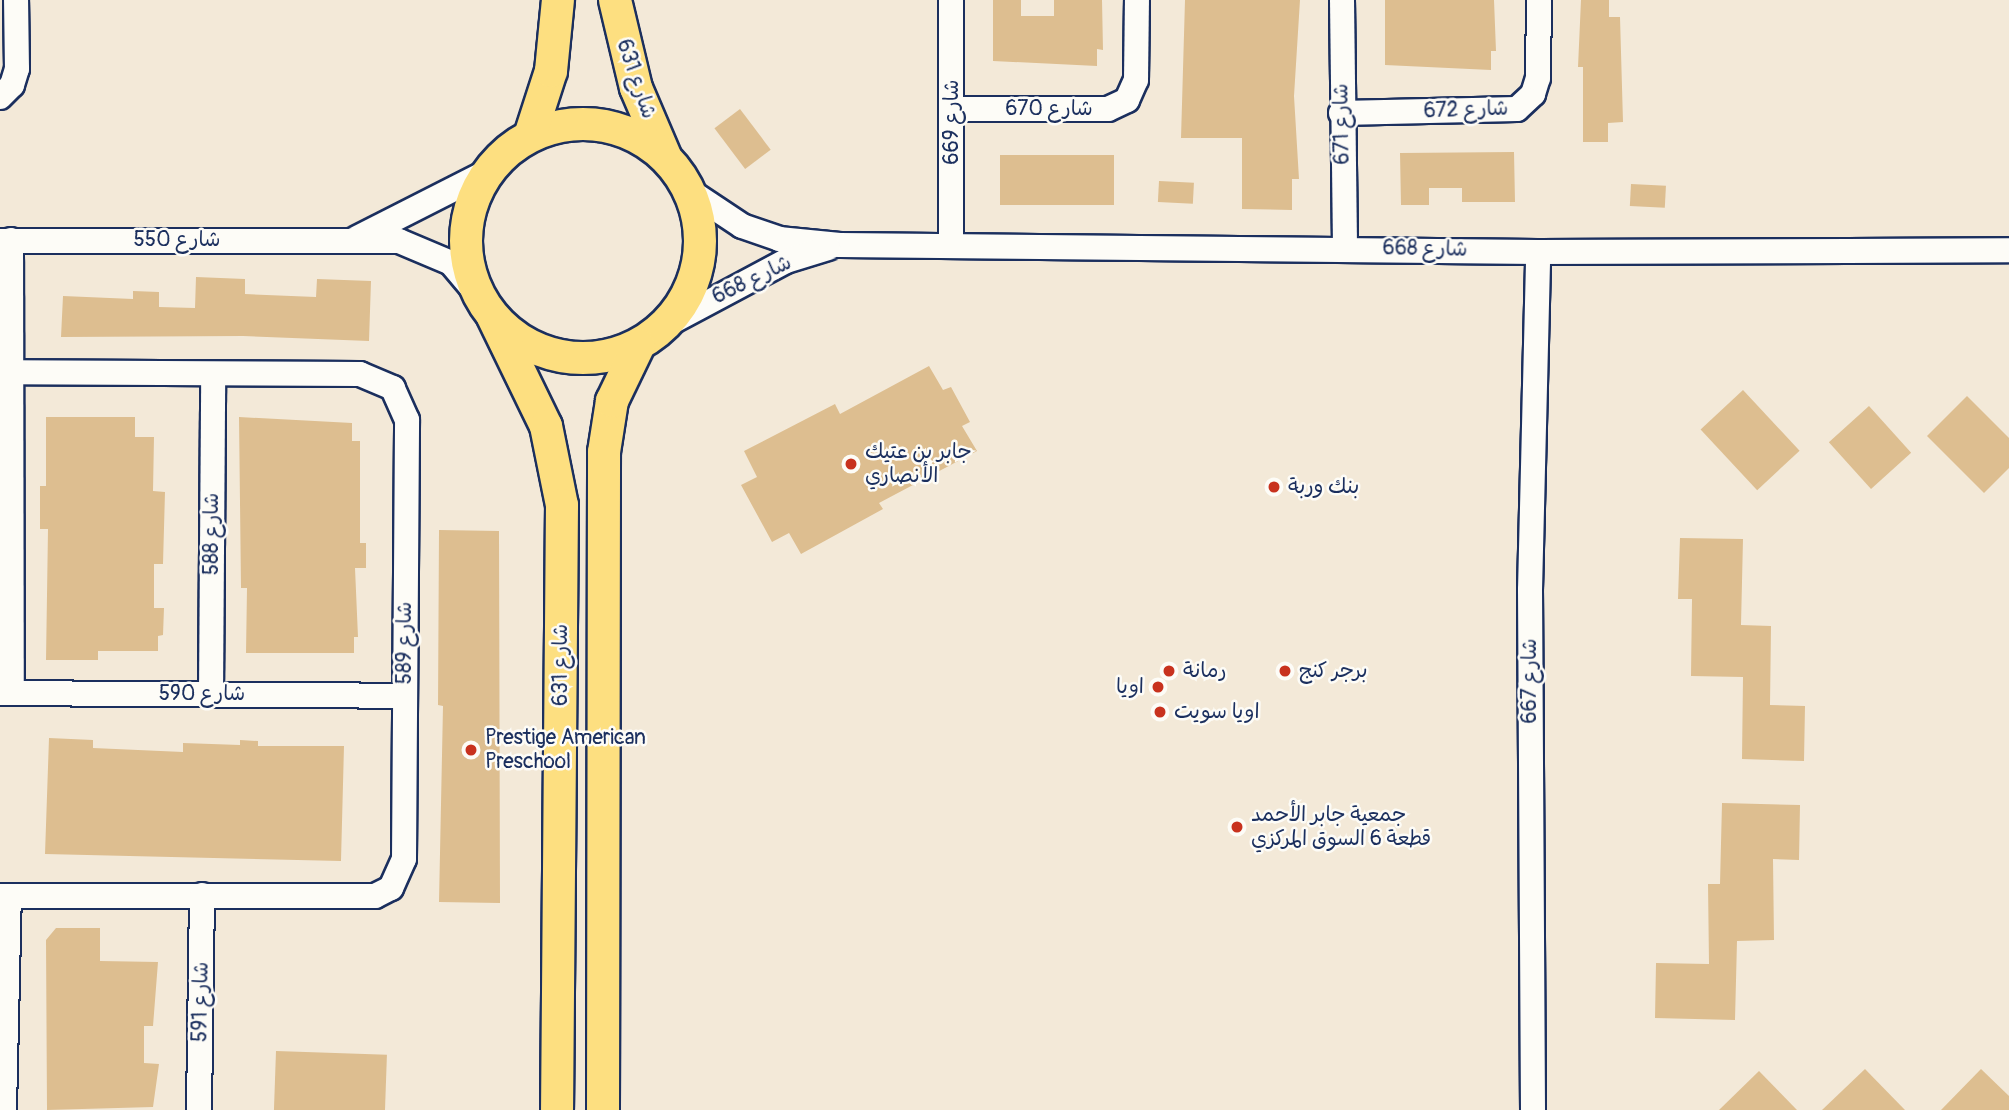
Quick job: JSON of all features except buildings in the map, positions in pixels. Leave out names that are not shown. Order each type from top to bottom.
[{"type":"main road","points":[[530,136],[548,85],[558,0]]},
{"type":"main road","name":"شارع 631","points":[[615,0],[633,78],[665,156]]},
{"type":"main road","points":[[600,124],[635,135],[665,156],[691,192],[701,238],[693,285],[668,324],[639,345],[601,358],[561,357],[523,343],[485,305],[466,253],[469,212],[487,172],[530,136],[564,125],[600,124]]},
{"type":"main road","name":"شارع 631","points":[[485,305],[546,426],[562,505],[557,1110]]},
{"type":"main road","name":"شارع 631","points":[[603,1110],[604,452],[612,401],[639,345]]},
{"type":"street","points":[[0,97],[12,85],[17,69],[16,0]]},
{"type":"street","name":"شارع 669","points":[[951,0],[951,244]]},
{"type":"street","name":"شارع 670","points":[[952,109],[1108,108],[1127,100],[1136,80],[1137,0]]},
{"type":"street","name":"شارع 671","points":[[1342,0],[1341,113],[1345,247]]},
{"type":"street","name":"شارع 672","points":[[1341,113],[1517,109],[1533,94],[1538,78],[1539,0]]},
{"type":"street","name":"شارع 550","points":[[355,239],[487,172]]},
{"type":"street","name":"شارع 668","points":[[691,192],[742,226],[779,239],[840,245],[1345,247],[1538,252],[2009,250]]},
{"type":"street","points":[[6,240],[13,373],[6,693]]},
{"type":"street","name":"شارع 550","points":[[6,240],[398,241],[429,251],[451,263],[485,305]]},
{"type":"street","name":"شارع 668","points":[[668,324],[786,261],[840,245]]},
{"type":"street","name":"شارع 667","points":[[1533,1110],[1530,590],[1538,252]]},
{"type":"street","name":"شارع 589","points":[[5,896],[375,895],[391,888],[404,859],[407,420],[402,402],[393,388],[360,374],[13,373]]},
{"type":"street","name":"شارع 588","points":[[211,694],[213,375]]},
{"type":"street","name":"شارع 590","points":[[6,693],[405,695]]},
{"type":"street","name":"شارع 591","points":[[199,1110],[202,895]]},
{"type":"street","points":[[4,1110],[5,896]]},
{"type":"place","name":"جابر بن عتيك الأنصاري","points":[[851,464]]},
{"type":"place","name":"بنك وربة","points":[[1274,487]]},
{"type":"place","name":"رمانة","points":[[1169,671]]},
{"type":"place","name":"برجر كنج","points":[[1285,671]]},
{"type":"place","name":"اويا","points":[[1158,687]]},
{"type":"place","name":"اويا سويت","points":[[1160,712]]},
{"type":"place","name":"Prestige American Preschool","points":[[471,750]]},
{"type":"place","name":"جمعية جابر الأحمد قطعة 6 السوق المركزي","points":[[1237,827]]}]
